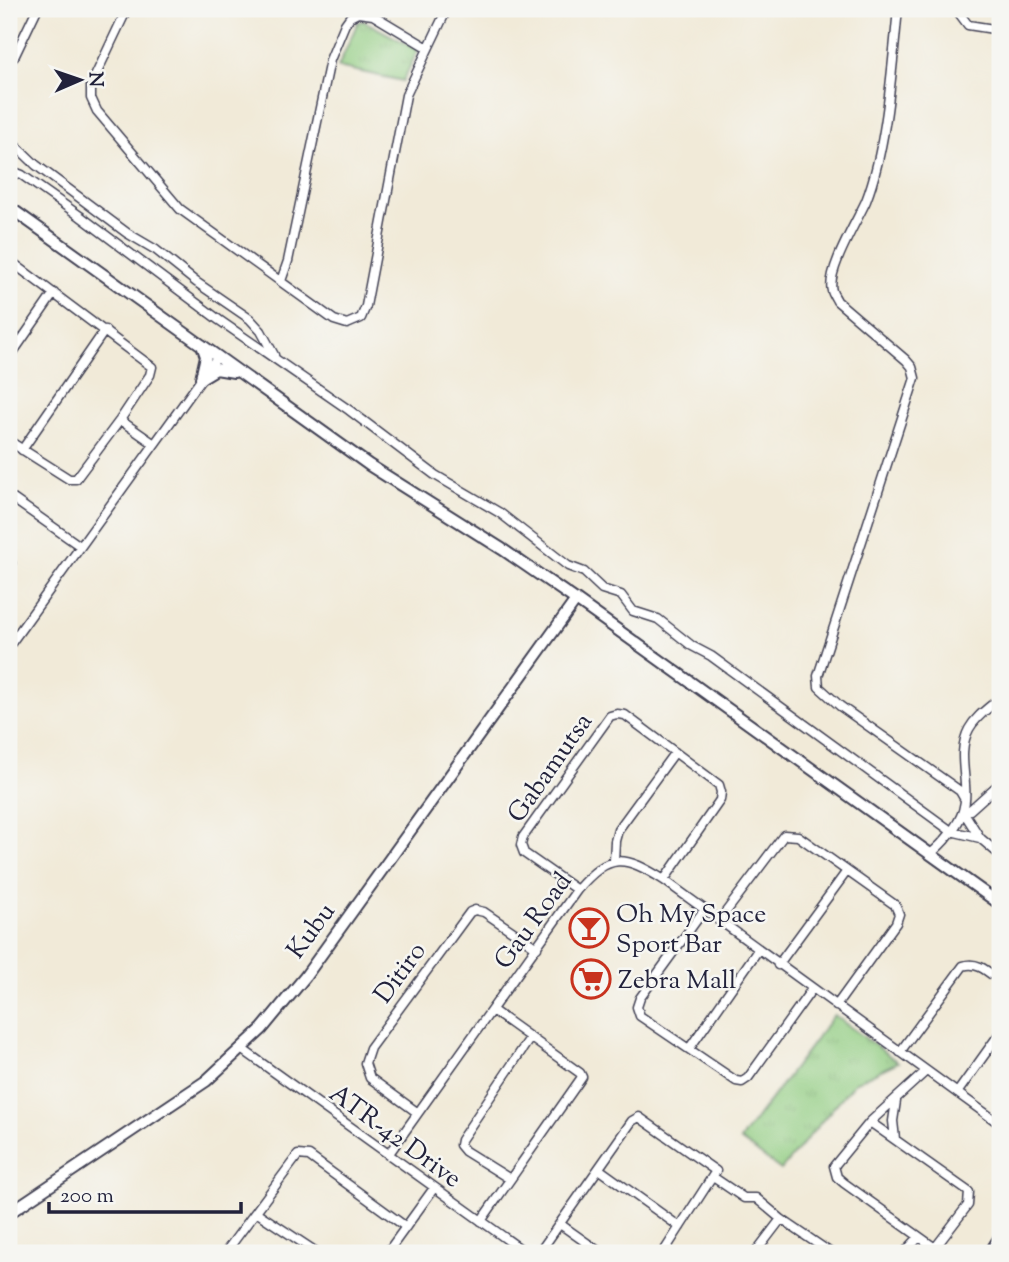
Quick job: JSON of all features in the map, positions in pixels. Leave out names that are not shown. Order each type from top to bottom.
[{"type":"main road","points":[[9,207],[369,465],[576,600],[1000,904]]},
{"type":"main road","points":[[201,378],[206,356],[202,345]]},
{"type":"main road","points":[[201,378],[219,368],[244,375]]},
{"type":"main road","points":[[557,587],[564,597],[562,620]]},
{"type":"main road","name":"Kubu","points":[[9,1213],[206,1081],[269,1020],[305,976],[576,600]]},
{"type":"main road","points":[[990,1253],[1000,1237]]},
{"type":"street","points":[[9,61],[14,57],[37,9]]},
{"type":"street","points":[[127,9],[91,85],[91,98],[97,111],[172,202],[334,320],[347,324],[361,318],[366,306],[406,95],[447,9]]},
{"type":"street","points":[[898,9],[890,86],[874,180],[835,267],[831,290],[837,301],[906,360],[912,367],[915,378],[818,676],[818,687],[840,706],[960,791],[964,798]]},
{"type":"street","points":[[956,9],[968,25],[1000,30]]},
{"type":"street","points":[[281,281],[289,261],[330,60],[345,24],[350,17],[358,13],[373,15],[428,48]]},
{"type":"street","points":[[9,139],[52,177],[250,319],[261,331],[275,358]]},
{"type":"street","points":[[9,170],[22,175],[43,190],[435,475],[500,513],[568,566],[589,575],[602,589],[621,595],[633,611],[657,619],[692,646],[711,656],[951,831],[981,838]]},
{"type":"street","points":[[43,190],[52,177]]},
{"type":"street","points":[[9,260],[152,367],[150,375],[120,420],[78,477],[69,479],[9,441]]},
{"type":"street","points":[[161,277],[174,263]]},
{"type":"street","points":[[9,358],[54,293]]},
{"type":"street","points":[[22,450],[105,330]]},
{"type":"street","points":[[251,342],[261,331]]},
{"type":"street","points":[[9,646],[218,356]]},
{"type":"street","points":[[120,420],[153,443]]},
{"type":"street","points":[[9,496],[80,546]]},
{"type":"street","points":[[9,554],[9,569]]},
{"type":"street","points":[[930,854],[951,831],[963,811],[963,753],[969,729],[1000,698]]},
{"type":"street","name":"Gabamutsa","points":[[577,890],[524,853],[521,845],[523,837],[610,716],[617,714],[625,715],[675,752],[719,785],[722,792],[720,800],[664,880]]},
{"type":"street","points":[[675,752],[618,830],[614,861],[633,862],[664,880],[1000,1125]]},
{"type":"street","points":[[963,811],[970,810],[1000,783]]},
{"type":"street","points":[[963,811],[981,838],[1000,855]]},
{"type":"street","points":[[719,920],[783,835],[798,835],[895,905],[899,914],[896,923],[836,1006]]},
{"type":"street","name":"Gau Road","points":[[388,1155],[577,890],[602,866],[614,861]]},
{"type":"street","points":[[778,965],[847,871]]},
{"type":"street","points":[[704,910],[640,998],[637,1007],[640,1016],[736,1081],[742,1082],[748,1078],[812,989]]},
{"type":"street","name":"Ditiro","points":[[418,1112],[370,1078],[365,1063],[370,1048],[470,912],[484,912],[537,948]]},
{"type":"street","points":[[689,1049],[758,950]]},
{"type":"street","points":[[900,1052],[962,966],[972,963],[1000,981]]},
{"type":"street","points":[[481,1221],[582,1077],[492,1010]]},
{"type":"street","points":[[957,1093],[1000,1033]]},
{"type":"street","points":[[510,1179],[465,1151],[460,1145],[530,1038]]},
{"type":"street","name":"ATR-42 Drive","points":[[242,1049],[526,1253]]},
{"type":"street","points":[[870,1122],[969,1192],[968,1205],[938,1251],[844,1183],[834,1172],[834,1166],[870,1122],[925,1072]]},
{"type":"street","points":[[895,1139],[893,1121],[896,1101]]},
{"type":"street","points":[[539,1253],[632,1121],[641,1118],[715,1170],[663,1253]]},
{"type":"street","points":[[225,1253],[298,1155],[306,1155],[406,1227]]},
{"type":"street","points":[[599,1169],[680,1227]]},
{"type":"street","points":[[713,1177],[744,1198],[756,1198],[781,1219],[831,1253]]},
{"type":"street","points":[[387,1253],[434,1188]]},
{"type":"street","points":[[256,1212],[318,1253]]},
{"type":"street","points":[[755,1253],[781,1219]]},
{"type":"street","points":[[560,1224],[601,1253]]},
{"type":"street","points":[[904,1253],[919,1237]]},
{"type":"green space","points":[[364,21],[418,50],[403,81],[338,67],[358,22]]},
{"type":"green space","points":[[834,1015],[898,1062],[854,1083],[781,1170],[740,1140]]},
{"type":"place","name":"Oh My Space Sport Bar","points":[[589,928]]},
{"type":"place","name":"Zebra Mall","points":[[591,979]]}]
